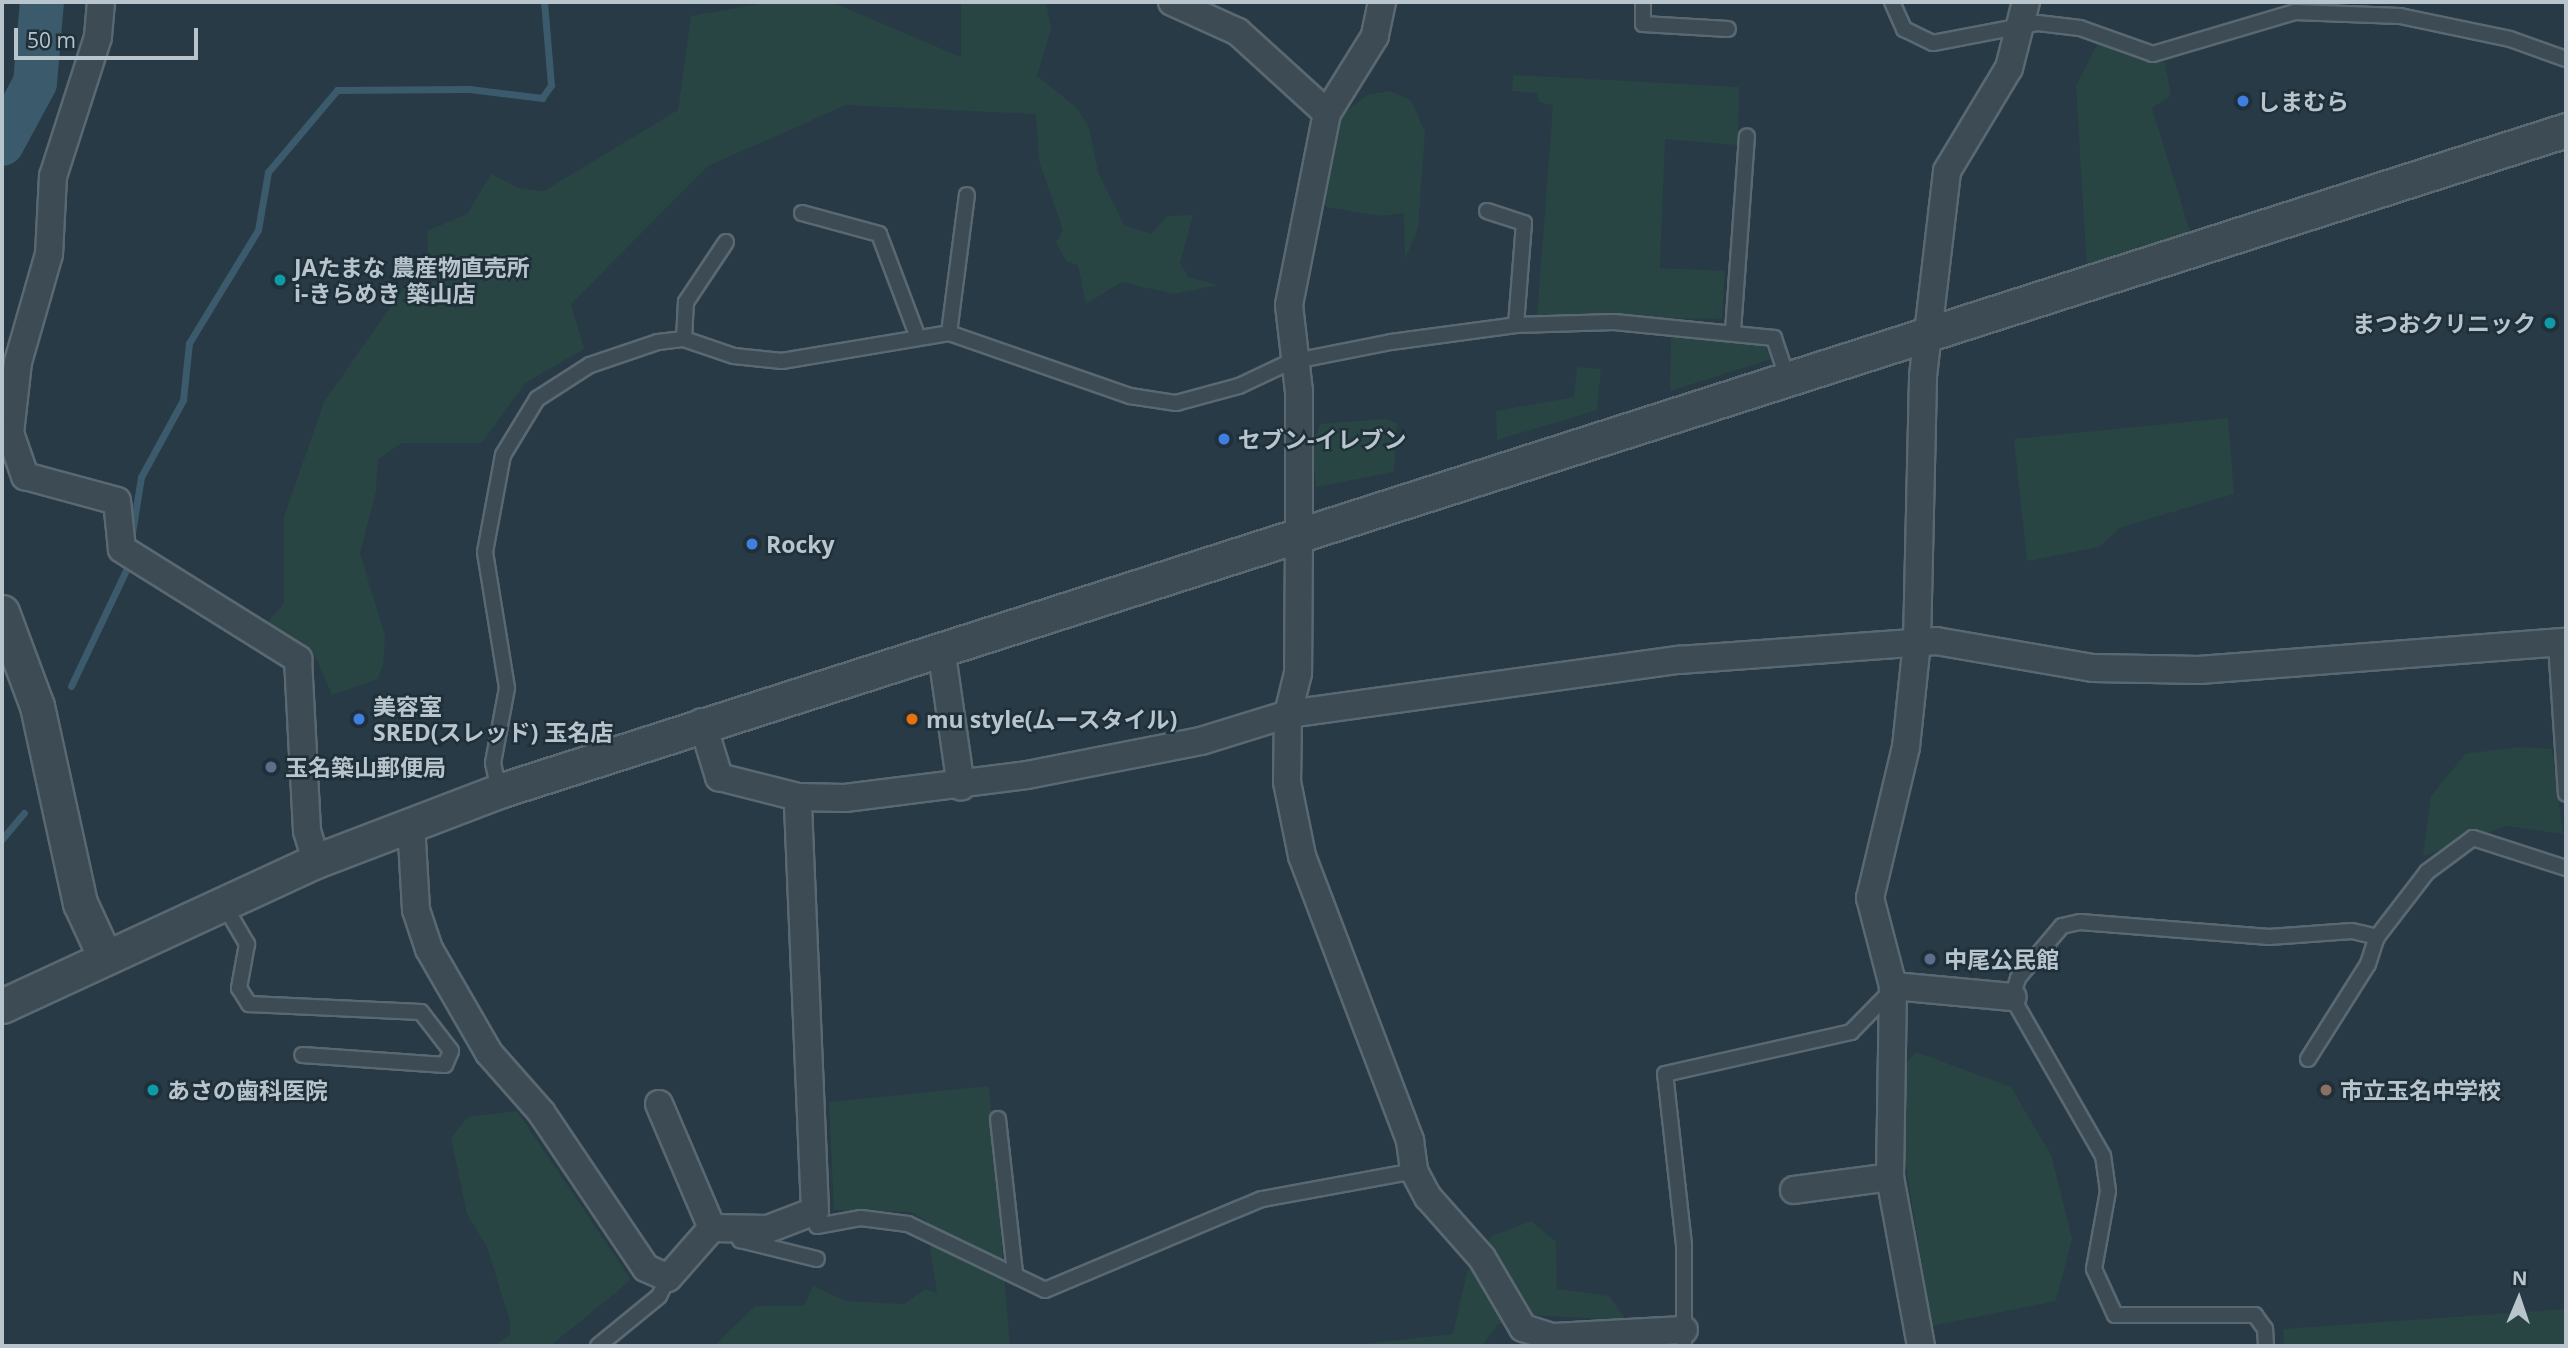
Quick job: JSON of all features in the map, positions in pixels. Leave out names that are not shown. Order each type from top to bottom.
[{"type":"street","points":[[101,2],[99,37],[53,176],[48,254],[18,362],[10,433],[25,476],[117,501],[122,549],[146,567],[298,659],[307,831],[316,861]]},
{"type":"street","points":[[1172,2],[1237,32],[1327,113]]},
{"type":"street","points":[[1382,2],[1375,36],[1327,113],[1289,305],[1290,362],[1299,391],[1299,538],[1298,673],[1288,714],[1287,782],[1302,856],[1410,1141],[1414,1171],[1428,1197],[1482,1258],[1523,1328],[1553,1337],[1684,1338]]},
{"type":"street","points":[[1921,1346],[1890,1177],[1893,986],[1870,898],[1906,747],[1917,643],[1923,376],[1932,328],[1947,171],[2009,68],[2024,14]]},
{"type":"street","points":[[2,1006],[316,861],[499,791],[702,722],[1299,538],[1788,381],[1932,328],[2566,130]]},
{"type":"street","points":[[2,611],[37,706],[80,903],[105,957]]},
{"type":"street","points":[[702,722],[719,777],[799,797],[961,786],[1201,741],[1288,714],[1679,660],[1917,643],[2093,667],[2199,670],[2561,643]]},
{"type":"street","points":[[942,648],[961,786]]},
{"type":"street","points":[[411,823],[416,911],[429,948],[489,1053],[541,1112],[646,1268],[668,1278],[724,1227],[790,1225],[815,1211],[799,797]]},
{"type":"street","points":[[1893,986],[1992,1000],[2012,997]]},
{"type":"street","points":[[659,1104],[724,1227]]},
{"type":"street","points":[[1794,1190],[1890,1177]]},
{"type":"lane","points":[[1643,2],[1643,23],[1728,29]]},
{"type":"lane","points":[[1892,2],[1903,29],[1933,43],[2024,14],[2080,28],[2153,54],[2295,12],[2400,16],[2510,39],[2566,60]]},
{"type":"lane","points":[[1734,331],[1748,137]]},
{"type":"lane","points":[[949,333],[967,195]]},
{"type":"lane","points":[[1487,211],[1524,223],[1516,326]]},
{"type":"lane","points":[[802,213],[879,234],[916,335]]},
{"type":"lane","points":[[684,339],[686,302],[726,242]]},
{"type":"lane","points":[[499,791],[493,763],[507,688],[485,552],[503,455],[537,399],[590,365],[684,339],[734,356],[782,361],[916,335],[949,333],[1130,396],[1176,403],[1239,386],[1290,362],[1516,326],[1614,322],[1734,331],[1773,338],[1788,381]]},
{"type":"lane","points":[[2561,643],[2566,794]]},
{"type":"lane","points":[[2308,1059],[2368,964],[2377,937],[2427,872],[2473,838],[2566,867]]},
{"type":"lane","points":[[223,903],[247,944],[239,988],[249,1004],[421,1012],[451,1051],[445,1065],[302,1055]]},
{"type":"lane","points":[[2266,1346],[2265,1329],[2255,1315],[2115,1315],[2094,1269],[2108,1191],[2102,1156],[2012,997],[2042,946],[2062,926],[2080,922],[2269,937],[2352,931],[2377,937]]},
{"type":"lane","points":[[1684,1338],[1684,1245],[1665,1074],[1851,1032],[1877,1011],[1893,986]]},
{"type":"lane","points":[[998,1119],[1015,1274]]},
{"type":"lane","points":[[815,1211],[817,1226],[861,1218],[908,1224],[1045,1290],[1262,1199],[1414,1171]]},
{"type":"lane","points":[[724,1227],[740,1240],[817,1259]]},
{"type":"lane","points":[[598,1346],[659,1296],[668,1278]]},
{"type":"green space","points":[[769,2],[831,2],[961,57],[961,2],[1046,2],[1051,29],[1037,76],[1077,108],[1089,128],[1098,172],[1124,225],[1151,234],[1167,216],[1193,215],[1180,263],[1188,277],[1218,285],[1174,294],[1122,282],[1086,304],[1078,265],[1066,261],[1056,242],[1063,230],[1039,161],[1036,114],[846,105],[708,166],[571,304],[584,349],[525,383],[482,443],[402,443],[378,459],[376,492],[360,553],[385,636],[383,665],[378,679],[332,695],[312,649],[254,638],[284,603],[284,517],[324,402],[428,253],[427,231],[467,214],[491,174],[521,189],[544,191],[678,110],[691,16]]},
{"type":"green space","points":[[2099,41],[2165,63],[2171,96],[2152,108],[2191,235],[2087,270],[2076,86]]},
{"type":"green space","points":[[1513,75],[1739,87],[1738,145],[1665,139],[1660,268],[1725,271],[1722,319],[1537,316],[1553,105],[1539,102],[1537,93],[1512,91]]},
{"type":"green space","points":[[1390,91],[1411,100],[1425,132],[1418,228],[1405,259],[1404,213],[1381,216],[1326,207],[1324,199],[1340,116],[1367,95]]},
{"type":"green space","points":[[1671,335],[1762,341],[1771,359],[1670,391]]},
{"type":"green space","points":[[1577,367],[1601,369],[1597,410],[1497,440],[1496,411],[1574,397]]},
{"type":"green space","points":[[2228,418],[2234,494],[2121,527],[2099,547],[2027,561],[2014,439]]},
{"type":"green space","points":[[1386,419],[1397,424],[1394,472],[1316,487],[1312,445],[1320,424]]},
{"type":"green space","points":[[2519,747],[2552,749],[2563,834],[2506,826],[2423,856],[2431,796],[2465,754]]},
{"type":"green space","points":[[1916,1052],[2011,1087],[2051,1155],[2072,1239],[2056,1301],[1932,1326],[1905,1161],[1905,1064]]},
{"type":"green space","points":[[989,1086],[1010,1346],[714,1346],[755,1306],[804,1306],[813,1286],[846,1301],[904,1304],[925,1289],[937,1293],[926,1221],[911,1212],[834,1210],[829,1102]]},
{"type":"green space","points":[[517,1111],[631,1280],[550,1346],[495,1346],[510,1335],[510,1321],[487,1247],[467,1214],[451,1138],[468,1117]]},
{"type":"green space","points":[[1531,1221],[1556,1242],[1557,1289],[1609,1296],[1626,1320],[1527,1315],[1497,1325],[1482,1346],[1347,1346],[1453,1334],[1467,1272],[1492,1236]]},
{"type":"green space","points":[[2566,1309],[2566,1346],[2284,1346],[2283,1329]]},
{"type":"waterway","points":[[2,144],[35,83],[42,2]]},
{"type":"waterway","points":[[132,533],[141,477],[183,400],[189,343],[258,230],[268,172],[337,90],[469,89],[542,98],[551,85],[544,2]]},
{"type":"waterway","points":[[71,686],[130,562]]},
{"type":"waterway","points":[[2,839],[24,813]]},
{"type":"place","name":"しまむら","points":[[2243,101]]},
{"type":"place","name":"JAたまな 農産物直売所 i-きらめき 築山店","points":[[280,280]]},
{"type":"place","name":"まつおクリニック","points":[[2550,323]]},
{"type":"place","name":"セブン-イレブン","points":[[1224,439]]},
{"type":"place","name":"Rocky","points":[[752,544]]},
{"type":"place","name":"美容室 SRED(スレッド) 玉名店","points":[[359,719]]},
{"type":"place","name":"mu style(厶ースタイル)","points":[[912,719]]},
{"type":"place","name":"玉名築山郵便局","points":[[271,767]]},
{"type":"place","name":"中尾公民館","points":[[1930,959]]},
{"type":"place","name":"あさの歯科医院","points":[[153,1090]]},
{"type":"place","name":"市立玉名中学校","points":[[2326,1090]]}]
